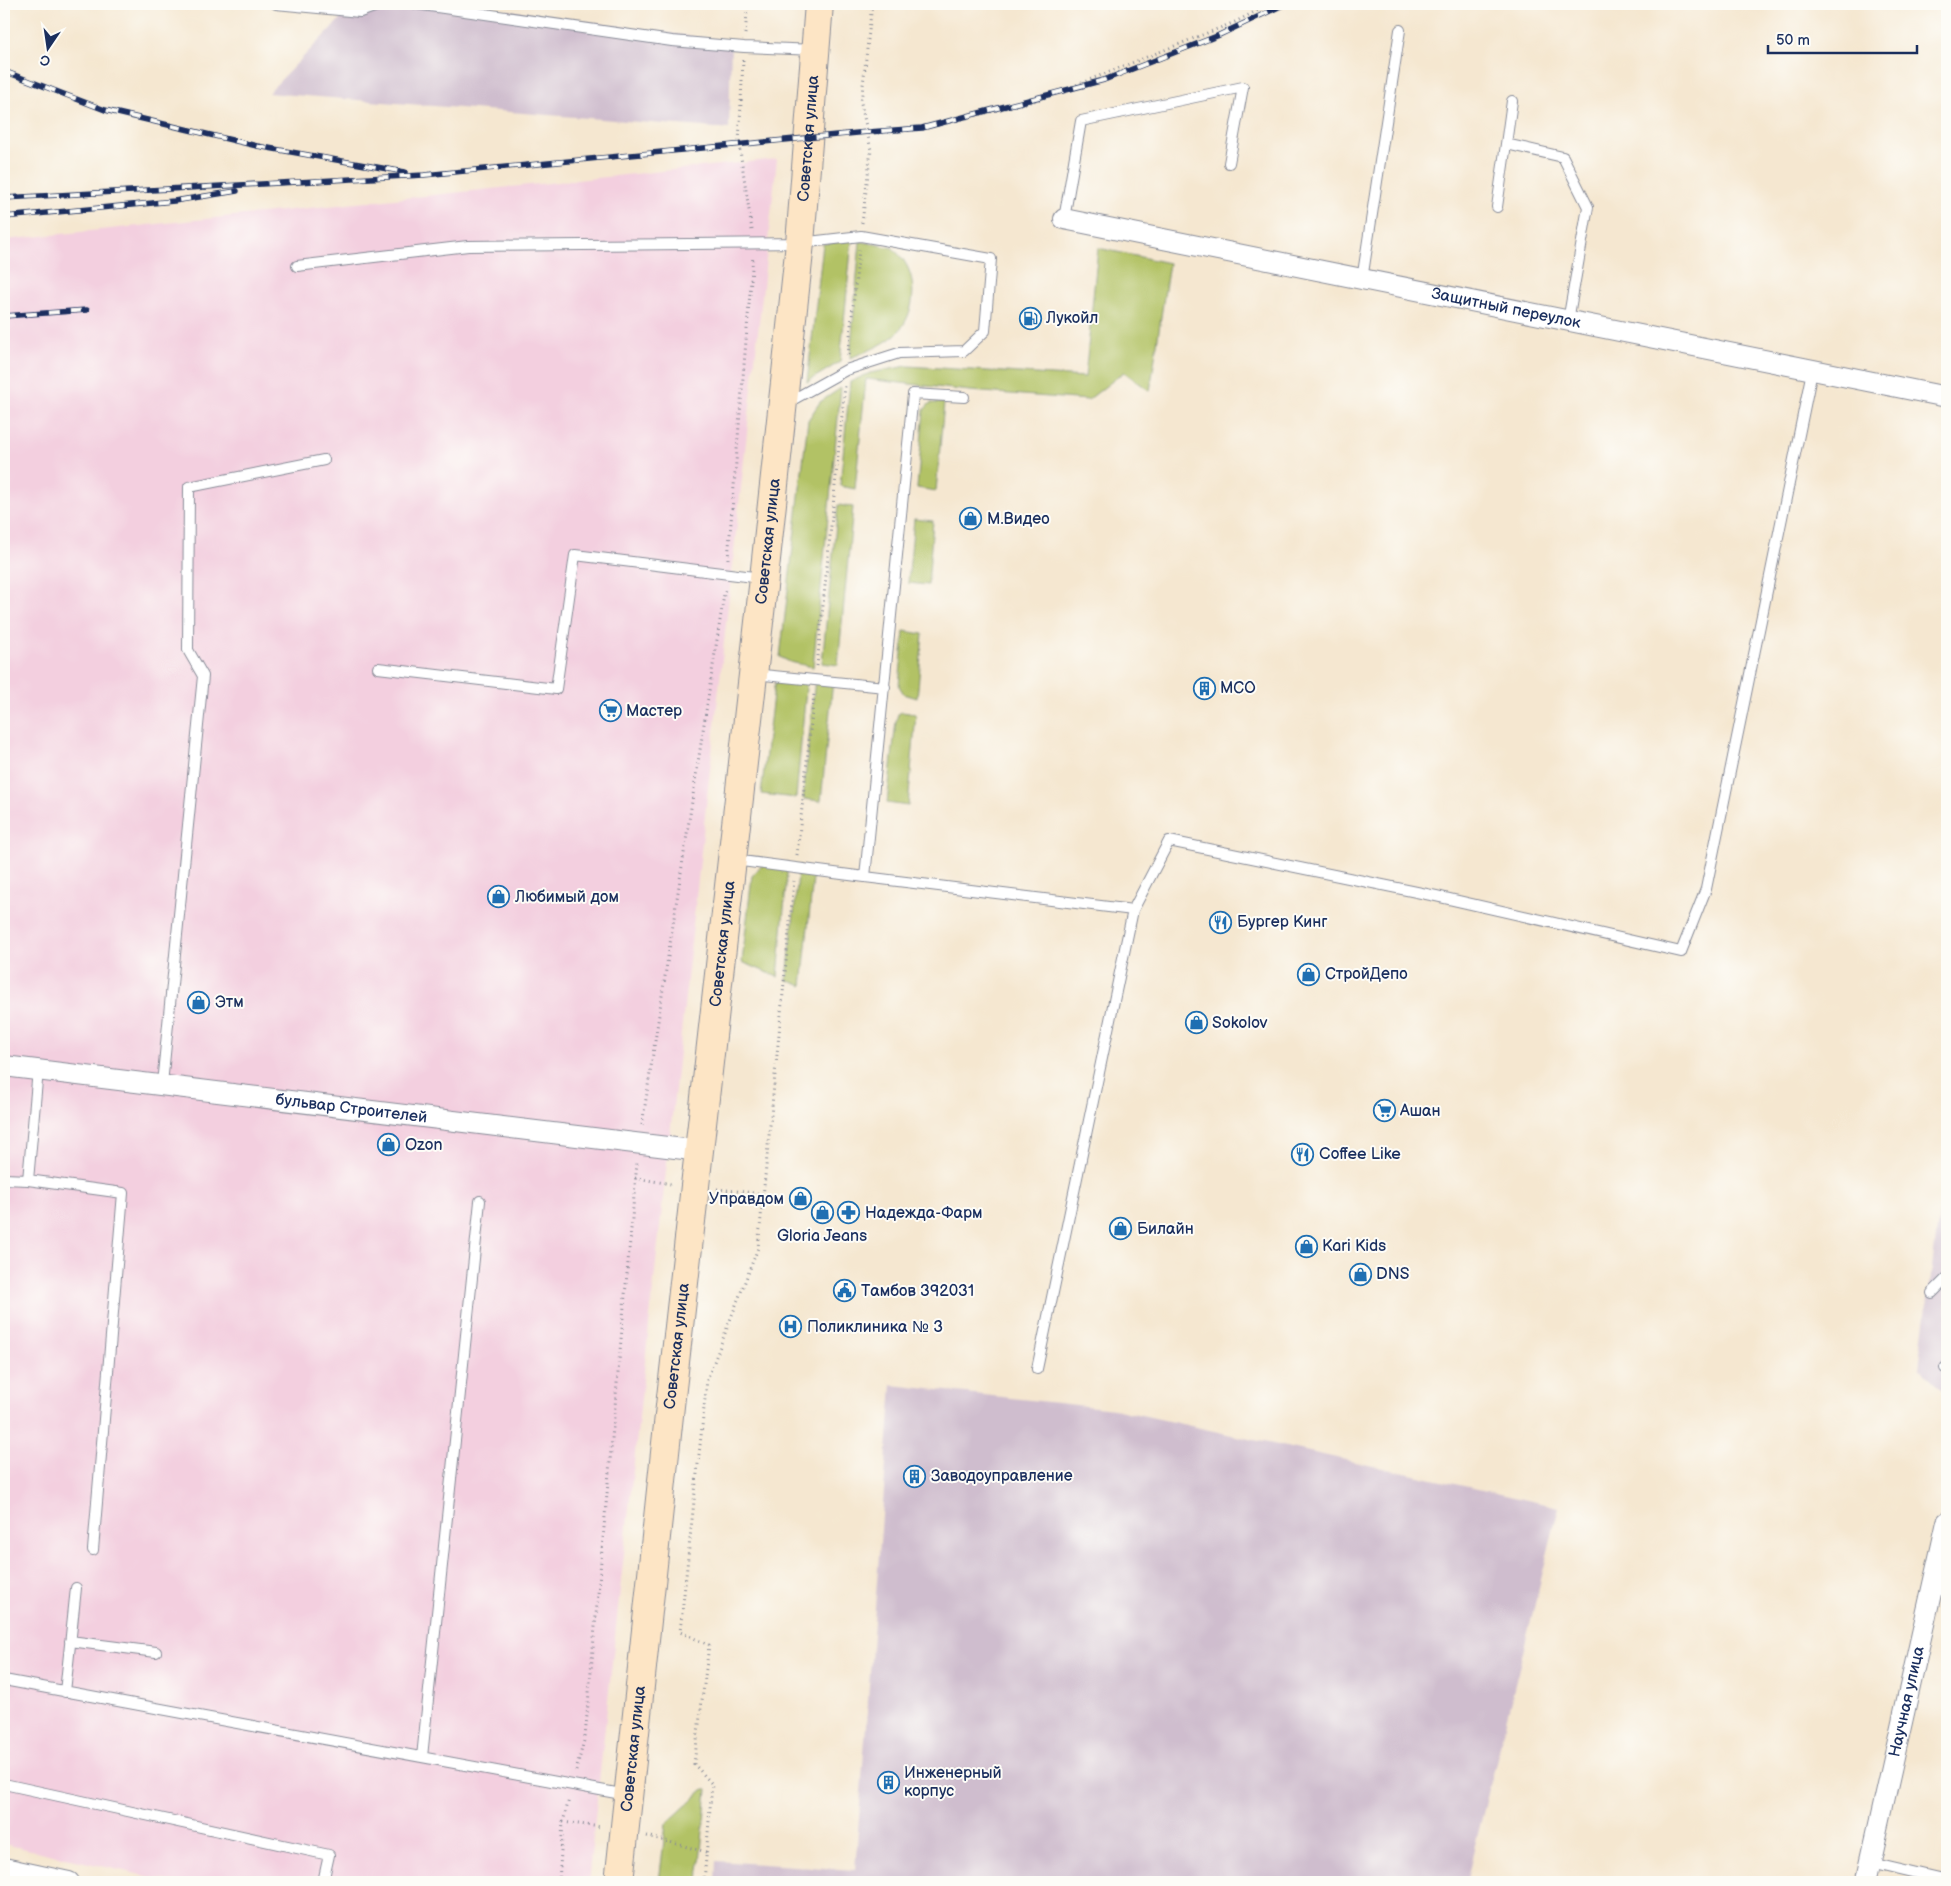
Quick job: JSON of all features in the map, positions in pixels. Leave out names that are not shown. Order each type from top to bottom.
[{"type":"main road","name":"Советская улица","points":[[619,1882],[670,1406],[733,860],[800,243],[818,4]]},
{"type":"street","name":"Защитный переулок","points":[[1064,219],[1947,397]]},
{"type":"street","name":"бульвар Строителей","points":[[4,1066],[700,1151]]},
{"type":"street","name":"Научная улица","points":[[1866,1882],[1947,1522]]},
{"type":"street","points":[[4,1868],[69,1882]]},
{"type":"lane","points":[[276,4],[360,12],[382,4]]},
{"type":"lane","points":[[416,4],[672,41],[815,50]]},
{"type":"lane","points":[[1362,280],[1400,30]]},
{"type":"lane","points":[[1064,219],[1081,121],[1243,87],[1230,163]]},
{"type":"lane","points":[[1497,207],[1512,100]]},
{"type":"lane","points":[[1506,144],[1563,157],[1588,207],[1568,322]]},
{"type":"lane","points":[[298,266],[468,246],[800,243],[861,236],[991,258],[984,331],[964,351],[899,353],[846,370],[782,406]]},
{"type":"lane","points":[[1037,1369],[1133,910],[1169,841],[1436,896],[1681,952],[1706,890],[1812,371]]},
{"type":"lane","points":[[865,877],[913,394],[964,397]]},
{"type":"lane","points":[[162,1084],[203,676],[188,650],[189,487],[324,460]]},
{"type":"lane","points":[[378,668],[556,689],[575,555],[764,578]]},
{"type":"lane","points":[[752,674],[815,678],[884,687]]},
{"type":"lane","points":[[733,860],[1133,910]]},
{"type":"lane","points":[[28,1180],[38,1070]]},
{"type":"lane","points":[[4,1179],[28,1180],[123,1193],[93,1550]]},
{"type":"lane","points":[[422,1757],[480,1201]]},
{"type":"lane","points":[[1932,1293],[1947,1278]]},
{"type":"lane","points":[[65,1692],[76,1588]]},
{"type":"lane","points":[[70,1641],[156,1652]]},
{"type":"lane","points":[[4,1680],[628,1795]]},
{"type":"lane","points":[[4,1784],[328,1855],[323,1882]]},
{"type":"lane","points":[[1870,1863],[1947,1881]]},
{"type":"path","points":[[558,1882],[563,1822],[585,1738],[639,1143],[727,575],[754,243],[739,144],[748,4]]},
{"type":"path","points":[[704,1882],[712,1784],[694,1764],[709,1645],[680,1632],[707,1380],[758,1248],[846,370],[872,150],[861,103],[872,4]]},
{"type":"path","points":[[868,134],[923,129],[1041,99],[1235,22],[1270,4]]},
{"type":"shaded area","points":[[355,4],[463,4],[731,42],[729,129],[268,93]]},
{"type":"shaded area","points":[[777,159],[588,1882],[173,1882],[4,1844],[4,240]]},
{"type":"shaded area","points":[[1947,1152],[1947,1395],[1919,1368]]},
{"type":"shaded area","points":[[892,1385],[1114,1409],[1559,1507],[1466,1882],[715,1882],[716,1861],[855,1870]]},
{"type":"green space","points":[[852,240],[840,362],[807,382],[823,244]]},
{"type":"green space","points":[[860,241],[893,248],[907,266],[913,293],[910,312],[895,335],[879,346],[850,358]]},
{"type":"green space","points":[[1098,248],[1169,263],[1150,391],[1124,372],[1088,400],[970,391],[866,379],[855,489],[840,486],[850,382],[870,373],[907,366],[1085,377]]},
{"type":"green space","points":[[841,388],[813,667],[790,662],[780,657],[808,420],[820,402]]},
{"type":"green space","points":[[930,403],[944,403],[936,491],[917,488],[924,410]]},
{"type":"green space","points":[[838,505],[853,507],[838,665],[822,663]]},
{"type":"green space","points":[[914,519],[933,521],[928,585],[908,583]]},
{"type":"green space","points":[[904,631],[923,634],[917,698],[904,694],[899,686]]},
{"type":"green space","points":[[807,678],[796,798],[761,794],[774,687],[777,679]]},
{"type":"green space","points":[[815,678],[833,680],[821,801],[803,799]]},
{"type":"green space","points":[[902,712],[916,714],[908,806],[887,803],[896,721],[898,714]]},
{"type":"green space","points":[[788,863],[778,977],[742,962],[752,876],[762,865]]},
{"type":"green space","points":[[799,865],[813,878],[802,986],[787,980]]},
{"type":"green space","points":[[704,1789],[707,1789],[698,1882],[659,1882],[666,1824]]},
{"type":"railway","points":[[4,198],[424,175],[922,128],[1104,80],[1217,36],[1285,4]]},
{"type":"railway","points":[[4,71],[105,110],[257,146],[405,172]]},
{"type":"railway","points":[[4,217],[174,201],[237,191]]},
{"type":"railway","points":[[4,316],[87,310]]},
{"type":"place","name":"Лукойл","points":[[1030,318]]},
{"type":"place","name":"М.Видео","points":[[971,519]]},
{"type":"place","name":"МСО","points":[[1204,688]]},
{"type":"place","name":"Мастер","points":[[610,711]]},
{"type":"place","name":"Любимый дом","points":[[499,897]]},
{"type":"place","name":"Бургер Кинг","points":[[1221,922]]},
{"type":"place","name":"СтройДепо","points":[[1309,974]]},
{"type":"place","name":"Этм","points":[[199,1002]]},
{"type":"place","name":"Sokolov","points":[[1196,1023]]},
{"type":"place","name":"Ашан","points":[[1384,1111]]},
{"type":"place","name":"Ozon","points":[[389,1145]]},
{"type":"place","name":"Coffee Like","points":[[1303,1154]]},
{"type":"place","name":"Управдом","points":[[800,1199]]},
{"type":"place","name":"Gloria Jeans","points":[[822,1212]]},
{"type":"place","name":"Надежда-Фарм","points":[[849,1213]]},
{"type":"place","name":"Билайн","points":[[1121,1229]]},
{"type":"place","name":"Kari Kids","points":[[1306,1246]]},
{"type":"place","name":"DNS","points":[[1360,1274]]},
{"type":"place","name":"Тамбов 392031","points":[[845,1291]]},
{"type":"place","name":"Поликлиника № 3","points":[[791,1327]]},
{"type":"place","name":"Заводоуправление","points":[[915,1476]]},
{"type":"place","name":"Инженерный корпус","points":[[888,1782]]}]
